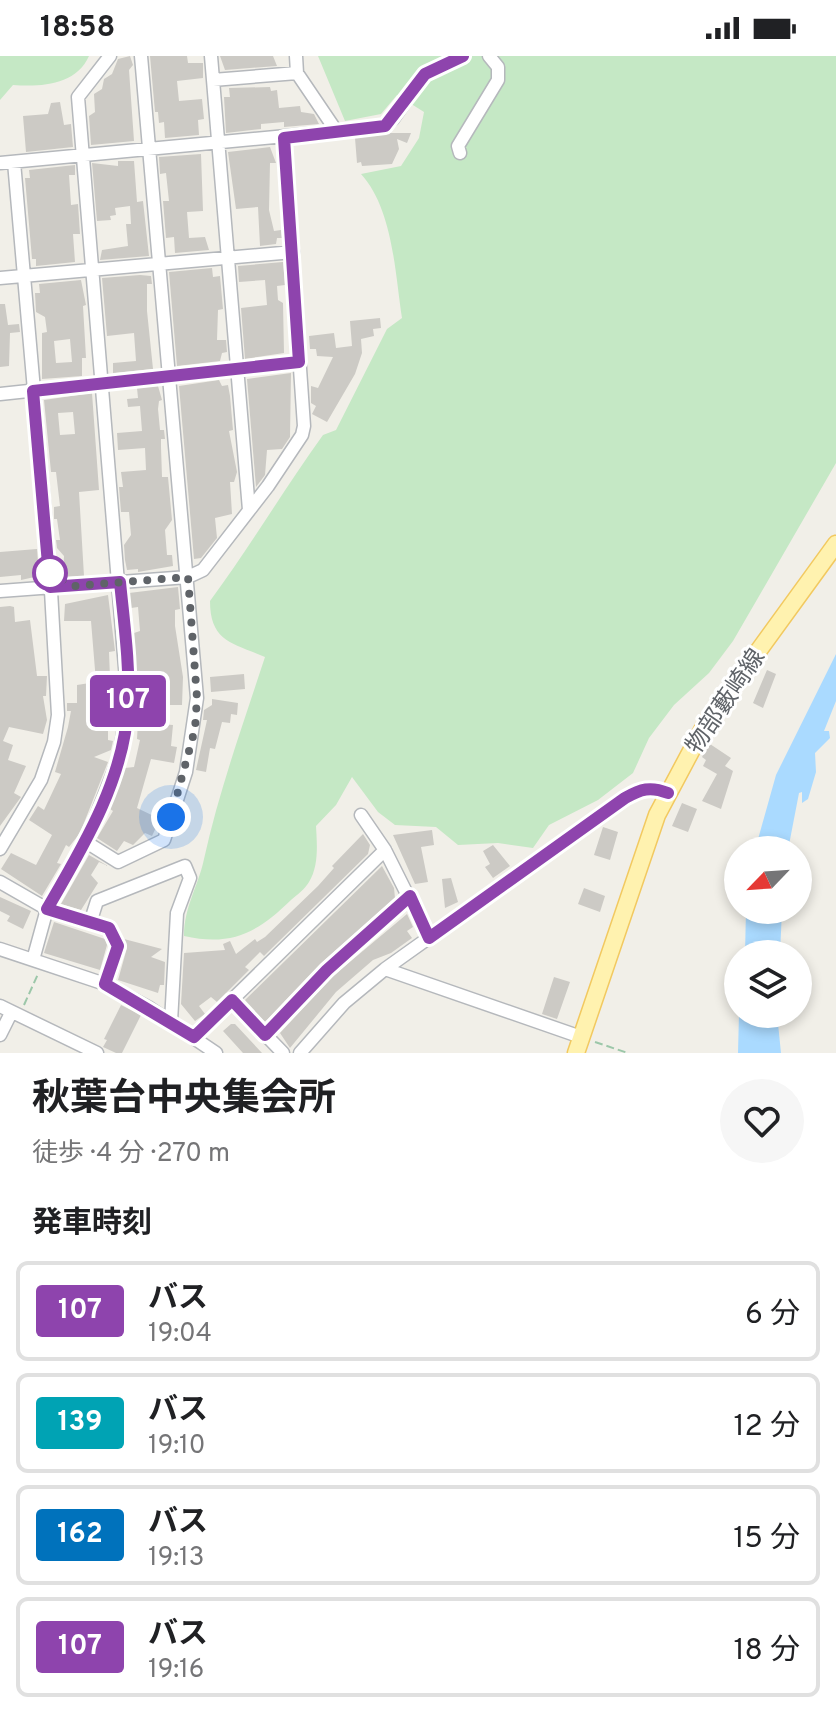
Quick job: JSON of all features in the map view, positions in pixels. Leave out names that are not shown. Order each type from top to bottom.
[{"type":"main road","name":"物部藪崎線","points":[[579,1045],[648,840],[668,793],[706,723],[836,544]]},
{"type":"street","points":[[33,960],[47,909],[86,842],[119,758],[126,729],[127,666],[78,97],[110,56]]},
{"type":"street","points":[[86,842],[118,862],[164,840],[186,772],[195,729],[197,698],[188,577],[141,56]]},
{"type":"street","points":[[211,56],[249,510]]},
{"type":"street","points":[[296,56],[297,73],[337,132]]},
{"type":"street","points":[[0,163],[385,126],[425,74],[463,56]]},
{"type":"street","points":[[460,153],[458,146],[498,80],[498,67],[489,56]]},
{"type":"street","points":[[213,80],[297,73]]},
{"type":"street","points":[[0,591],[188,577],[203,570],[302,435],[304,426],[284,138]]},
{"type":"street","points":[[0,849],[41,780],[54,742],[58,677],[14,162]]},
{"type":"street","points":[[0,278],[293,252]]},
{"type":"street","points":[[0,394],[299,362]]},
{"type":"street","points":[[300,1053],[344,1003],[385,969],[625,798],[640,789],[654,788],[668,793]]},
{"type":"street","points":[[361,815],[385,850],[429,938]]},
{"type":"street","points":[[194,1037],[385,850]]},
{"type":"street","points":[[91,920],[97,901],[185,866],[190,878],[177,913],[171,1022]]},
{"type":"street","points":[[0,882],[47,909],[109,928],[118,946],[105,984]]},
{"type":"street","points":[[265,1035],[327,970],[410,896]]},
{"type":"street","points":[[0,949],[105,984],[171,1022],[216,1053]]},
{"type":"street","points":[[385,969],[579,1045]]},
{"type":"street","points":[[232,1000],[283,1053]]},
{"type":"street","points":[[0,1035],[10,1012],[97,1053]]},
{"type":"path","points":[[10,1012],[38,974]]},
{"type":"path","points":[[579,1045],[628,1053]]},
{"type":"green space","points":[[0,56],[89,56],[76,73],[67,78],[46,84],[13,85],[0,100]]},
{"type":"green space","points":[[318,56],[836,56],[836,463],[733,641],[709,673],[674,705],[649,738],[633,773],[598,800],[549,825],[533,848],[498,843],[458,845],[436,827],[395,825],[378,812],[352,777],[336,805],[316,826],[317,855],[309,882],[303,889],[267,921],[243,934],[216,940],[201,939],[184,936],[186,916],[224,783],[265,657],[234,644],[219,633],[211,615],[210,601],[323,435],[336,430],[387,329],[402,318],[386,223],[372,188],[361,174],[401,166],[419,138],[424,112],[397,95],[381,114],[345,121]]},
{"type":"water","points":[[836,654],[836,701],[824,731],[829,731],[830,738],[815,753],[816,772],[808,799],[802,803],[802,792],[799,793],[791,836],[759,836],[776,775]]},
{"type":"water","points":[[746,924],[781,924],[781,940],[745,940]]},
{"type":"water","points":[[739,1028],[778,1028],[781,1053],[738,1053]]},
{"type":"building","points":[[130,56],[133,65],[129,70],[134,141],[91,145],[89,116],[95,112],[94,94],[102,89],[104,79],[112,74],[118,59]]},
{"type":"building","points":[[150,56],[187,56],[188,63],[203,63],[203,78],[177,81],[179,101],[202,99],[204,119],[198,120],[199,135],[165,138],[164,122],[159,123],[158,112],[155,112]]},
{"type":"building","points":[[220,56],[273,56],[277,66],[225,70]]},
{"type":"building","points":[[270,87],[271,91],[277,90],[279,108],[300,106],[301,112],[314,114],[319,124],[284,127],[284,122],[261,124],[261,129],[226,133],[224,97],[230,97],[229,88]]},
{"type":"building","points":[[60,102],[64,125],[71,124],[73,147],[26,152],[23,116],[48,114],[51,103]]},
{"type":"building","points":[[411,133],[407,143],[397,139],[399,149],[392,164],[362,166],[361,162],[357,163],[355,138]]},
{"type":"building","points":[[270,147],[276,163],[270,163],[269,210],[274,231],[281,230],[282,238],[277,238],[276,244],[260,246],[258,207],[236,209],[228,152]]},
{"type":"building","points":[[201,154],[203,211],[187,212],[189,238],[205,237],[209,250],[175,253],[174,237],[166,238],[163,201],[169,201],[166,173],[160,174],[159,157]]},
{"type":"building","points":[[118,161],[134,161],[137,202],[143,201],[149,256],[100,260],[102,250],[128,246],[126,224],[131,224],[130,206],[115,208],[116,215],[110,216],[111,220],[97,221],[92,163],[118,166]]},
{"type":"building","points":[[75,165],[75,175],[69,175],[71,205],[78,204],[80,234],[73,234],[75,262],[36,266],[36,259],[32,259],[25,178],[30,178],[29,170]]},
{"type":"building","points":[[283,262],[285,285],[277,286],[278,300],[283,303],[284,353],[245,359],[241,308],[267,305],[265,280],[239,282],[238,266]]},
{"type":"building","points":[[212,268],[213,277],[220,276],[223,309],[218,310],[217,340],[226,340],[227,352],[222,353],[220,361],[177,366],[169,272]]},
{"type":"building","points":[[151,276],[152,284],[147,284],[147,311],[153,369],[113,373],[113,363],[136,361],[134,333],[107,336],[102,278]]},
{"type":"building","points":[[81,280],[86,305],[83,306],[86,358],[82,358],[82,376],[42,379],[42,333],[47,332],[45,317],[36,312],[35,293],[40,293],[39,284]],"holes":[[[70,339],[72,362],[56,363],[54,341]]]},
{"type":"building","points":[[0,304],[5,304],[8,325],[19,324],[20,332],[10,333],[9,366],[0,367]]},
{"type":"building","points":[[380,318],[381,328],[373,329],[374,336],[361,339],[362,353],[355,374],[327,422],[312,414],[316,406],[311,403],[311,386],[318,388],[333,357],[317,356],[316,349],[310,349],[309,336],[334,333],[336,348],[352,346],[350,321]]},
{"type":"building","points":[[291,373],[290,437],[282,449],[267,450],[265,475],[256,487],[247,379]]},
{"type":"building","points":[[219,380],[222,386],[228,385],[230,396],[233,430],[229,431],[237,472],[234,482],[230,482],[232,514],[215,518],[217,538],[201,558],[194,559],[179,386]]},
{"type":"building","points":[[158,386],[162,400],[158,409],[160,430],[164,430],[165,439],[161,439],[162,477],[168,477],[172,520],[165,530],[167,555],[172,555],[173,566],[138,572],[138,569],[127,570],[124,545],[131,535],[129,512],[121,512],[119,487],[123,487],[121,472],[146,470],[145,448],[118,450],[117,433],[142,431],[140,406],[128,407],[127,399],[138,398],[137,388]]},
{"type":"building","points":[[92,393],[99,490],[79,492],[84,576],[63,577],[64,556],[57,548],[56,540],[60,540],[57,519],[54,519],[54,507],[60,506],[56,472],[51,472],[44,400]],"holes":[[[73,412],[75,434],[60,435],[58,413]]]},
{"type":"building","points":[[37,549],[39,576],[21,580],[21,575],[0,577],[0,552]]},
{"type":"building","points":[[178,587],[180,609],[175,610],[175,626],[183,677],[182,705],[162,705],[161,724],[173,725],[171,746],[177,747],[174,763],[151,759],[137,808],[160,819],[152,836],[145,833],[133,845],[124,841],[117,851],[97,838],[113,811],[110,809],[125,768],[134,767],[140,740],[137,739],[140,685],[135,685],[131,634],[140,631],[138,607],[131,608],[129,593]]},
{"type":"building","points":[[108,595],[115,651],[109,652],[110,678],[117,678],[118,692],[116,700],[111,700],[108,728],[108,740],[113,741],[111,750],[94,757],[108,762],[80,833],[69,847],[66,845],[57,863],[61,864],[42,896],[1,869],[11,853],[36,865],[52,835],[29,820],[38,806],[44,810],[61,774],[55,772],[71,711],[67,711],[67,703],[77,703],[77,685],[96,682],[91,621],[64,621],[65,604]]},
{"type":"building","points":[[0,607],[14,607],[15,622],[30,620],[37,676],[47,676],[46,696],[43,696],[47,720],[43,734],[9,727],[3,741],[13,745],[8,760],[26,766],[14,793],[21,797],[0,826]]},
{"type":"building","points":[[767,670],[776,674],[763,708],[753,703]]},
{"type":"building","points":[[244,674],[245,689],[211,692],[210,677]]},
{"type":"building","points":[[212,699],[238,703],[237,715],[231,714],[230,723],[222,722],[215,749],[210,748],[206,772],[196,770],[207,720],[203,720],[204,710],[212,705]]},
{"type":"building","points":[[710,744],[731,758],[725,766],[733,771],[721,809],[702,801],[717,774],[703,766],[706,760],[702,757]]},
{"type":"building","points":[[682,803],[697,809],[688,832],[672,826]]},
{"type":"building","points":[[603,827],[618,832],[610,860],[594,855]]},
{"type":"building","points":[[432,830],[434,845],[421,847],[428,882],[415,884],[393,835]]},
{"type":"building","points":[[363,834],[370,845],[368,854],[264,956],[260,952],[245,967],[249,970],[217,1002],[211,997],[199,1006],[205,1014],[195,1021],[181,1004],[184,953],[225,950],[223,944],[230,941],[236,954],[255,939],[257,942],[265,937],[318,886],[334,868],[332,866]]},
{"type":"building","points":[[493,845],[510,866],[493,878],[485,867],[490,864],[483,851]]},
{"type":"building","points":[[89,855],[108,866],[99,862],[91,875],[98,883],[81,910],[61,904]]},
{"type":"building","points":[[382,866],[394,888],[395,898],[320,964],[265,1022],[245,1000]]},
{"type":"building","points":[[451,878],[458,902],[445,908],[442,879]]},
{"type":"building","points":[[584,888],[605,896],[600,912],[578,904]]},
{"type":"building","points":[[0,897],[31,911],[23,929],[7,921],[10,916],[0,911]]},
{"type":"building","points":[[407,914],[413,927],[407,931],[412,938],[391,953],[373,960],[336,992],[290,1048],[280,1033],[333,976]]},
{"type":"building","points":[[54,922],[105,939],[107,945],[100,970],[44,953]]},
{"type":"building","points":[[124,939],[162,949],[151,957],[165,962],[164,985],[160,985],[158,993],[118,980],[127,948]]},
{"type":"building","points":[[554,977],[570,982],[557,1019],[542,1014]]},
{"type":"building","points":[[121,1005],[141,1015],[122,1053],[116,1053],[103,1047]]},
{"type":"building","points":[[235,1024],[262,1053],[243,1053],[223,1031]]},
{"type":"bus line","name":"107","points":[[463,56],[425,74],[385,126],[284,138],[299,362],[33,391],[50,587],[120,582],[127,666],[126,729],[119,758],[86,842],[47,909],[109,928],[118,946],[105,984],[194,1037],[232,1000],[265,1035],[327,970],[410,896],[429,938],[625,798],[640,789],[654,788],[668,793]]},
{"type":"route","points":[[50,573],[74,586],[188,577],[197,698],[195,729],[186,772],[171,817]]}]
